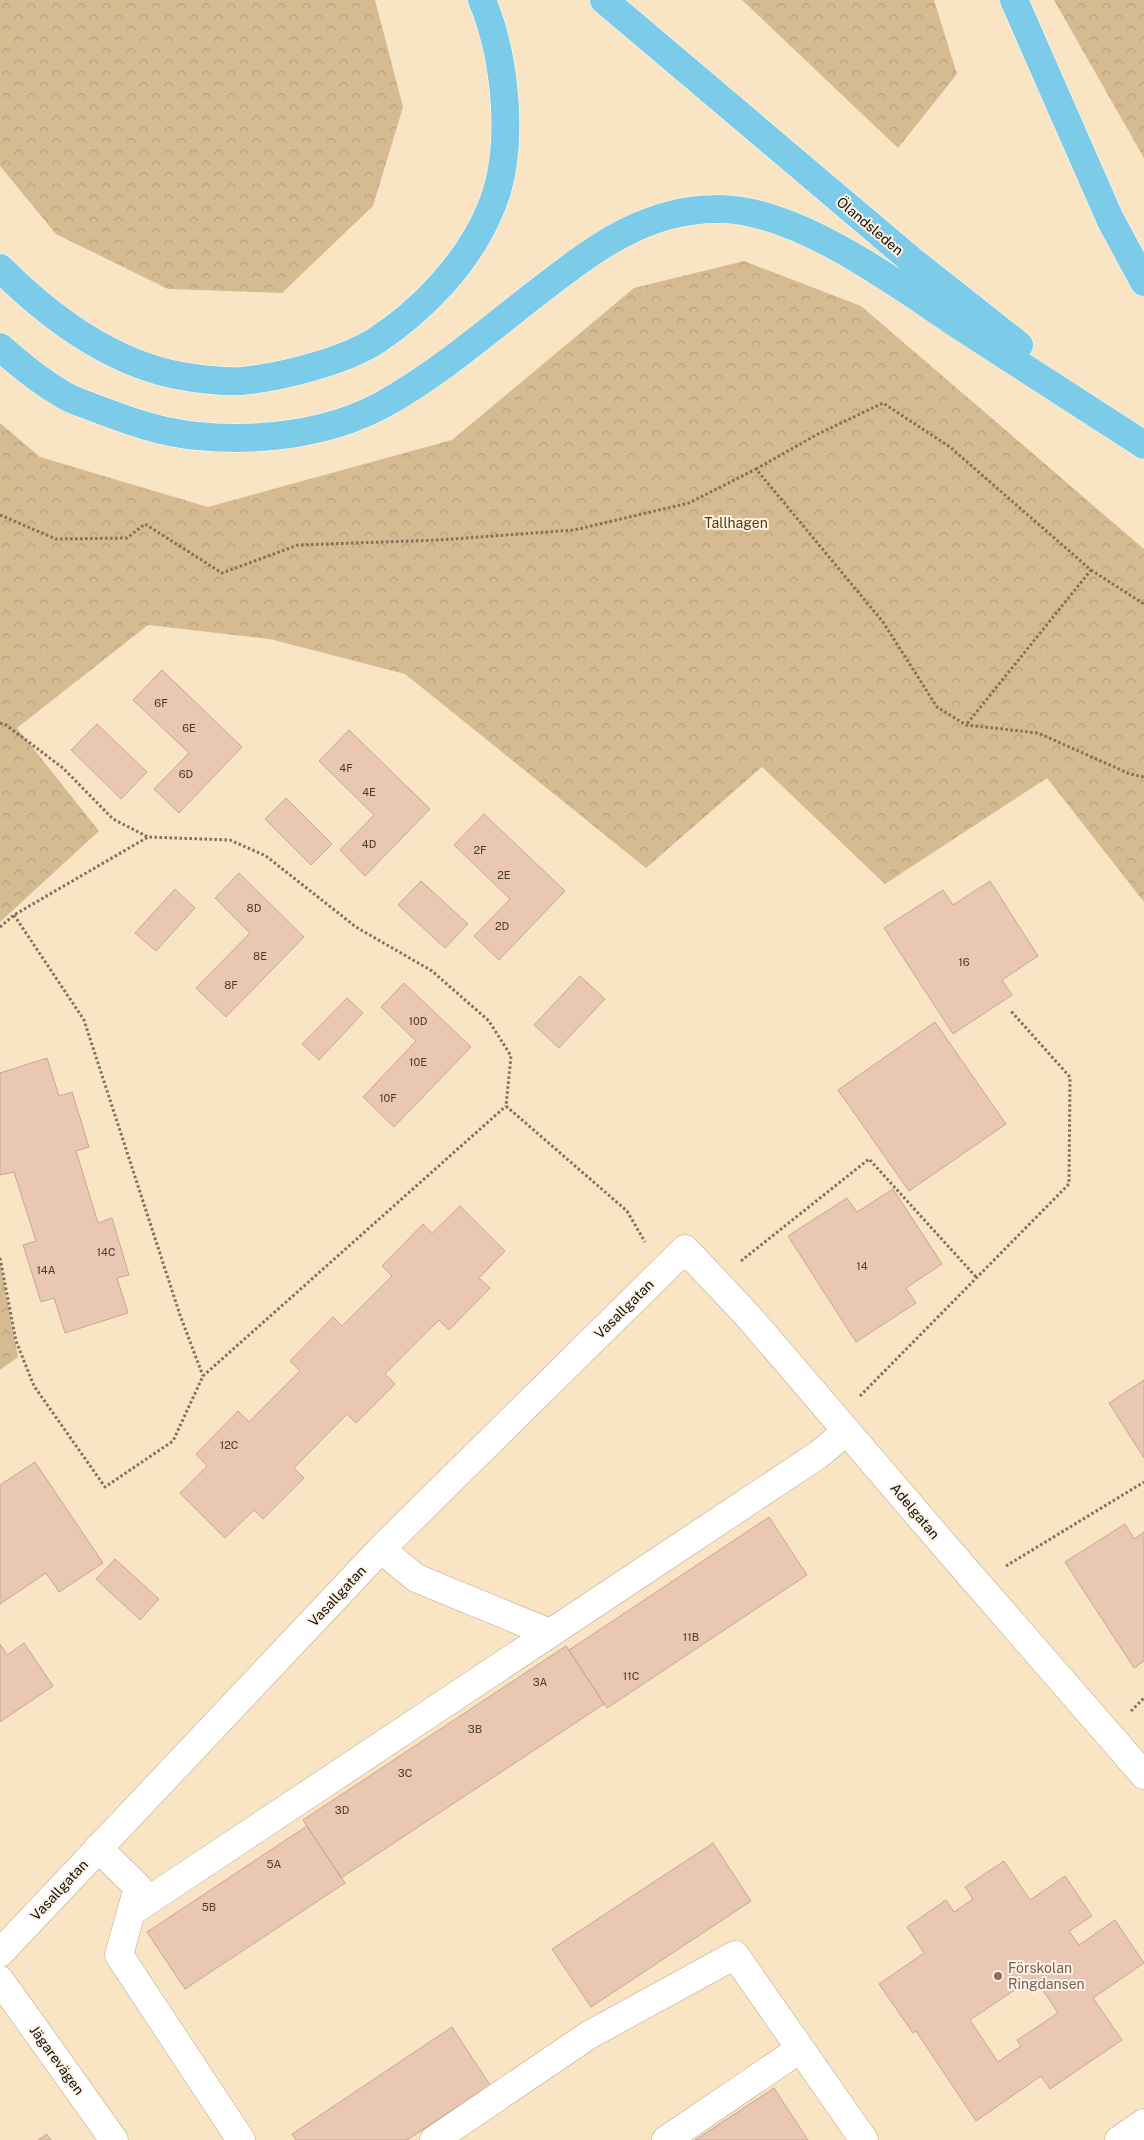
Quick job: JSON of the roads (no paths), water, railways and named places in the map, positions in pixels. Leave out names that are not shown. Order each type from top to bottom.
[{"type":"main road","points":[[0,268],[26,295],[65,324],[111,354],[148,368],[192,378],[241,381],[273,376],[335,360],[373,342],[413,312],[442,283],[470,249],[491,208],[504,159],[506,115],[501,64],[488,14],[482,0]]},
{"type":"main road","name":"Ölandsleden","points":[[604,0],[910,260],[1144,444]]},
{"type":"main road","points":[[1014,0],[1110,220],[1144,282]]},
{"type":"main road","points":[[0,347],[18,363],[64,396],[121,418],[175,434],[227,439],[280,435],[332,425],[380,406],[426,377],[571,266],[611,239],[647,221],[679,211],[721,209],[753,212],[808,232],[864,263],[1144,444]]},
{"type":"street","name":"Adelgatan","points":[[685,1249],[748,1316],[1144,1775]]},
{"type":"street","name":"Vasallgatan","points":[[0,1953],[381,1549],[685,1249]]},
{"type":"street","points":[[131,1912],[818,1455],[847,1431]]},
{"type":"street","points":[[381,1549],[416,1578],[550,1633]]},
{"type":"street","points":[[98,1848],[138,1887],[119,1955],[241,2140]]},
{"type":"street","points":[[434,2140],[589,2035],[735,1956],[864,2140]]},
{"type":"street","name":"Jägarevägen","points":[[0,1980],[114,2140]]},
{"type":"street","points":[[666,2140],[800,2049]]},
{"type":"street","points":[[1119,2140],[1144,2123]]},
{"type":"place","name":"Förskolan Ringdansen","points":[[998,1976]]},
{"type":"park label","name":"Tallhagen","points":[[736,523]]}]
